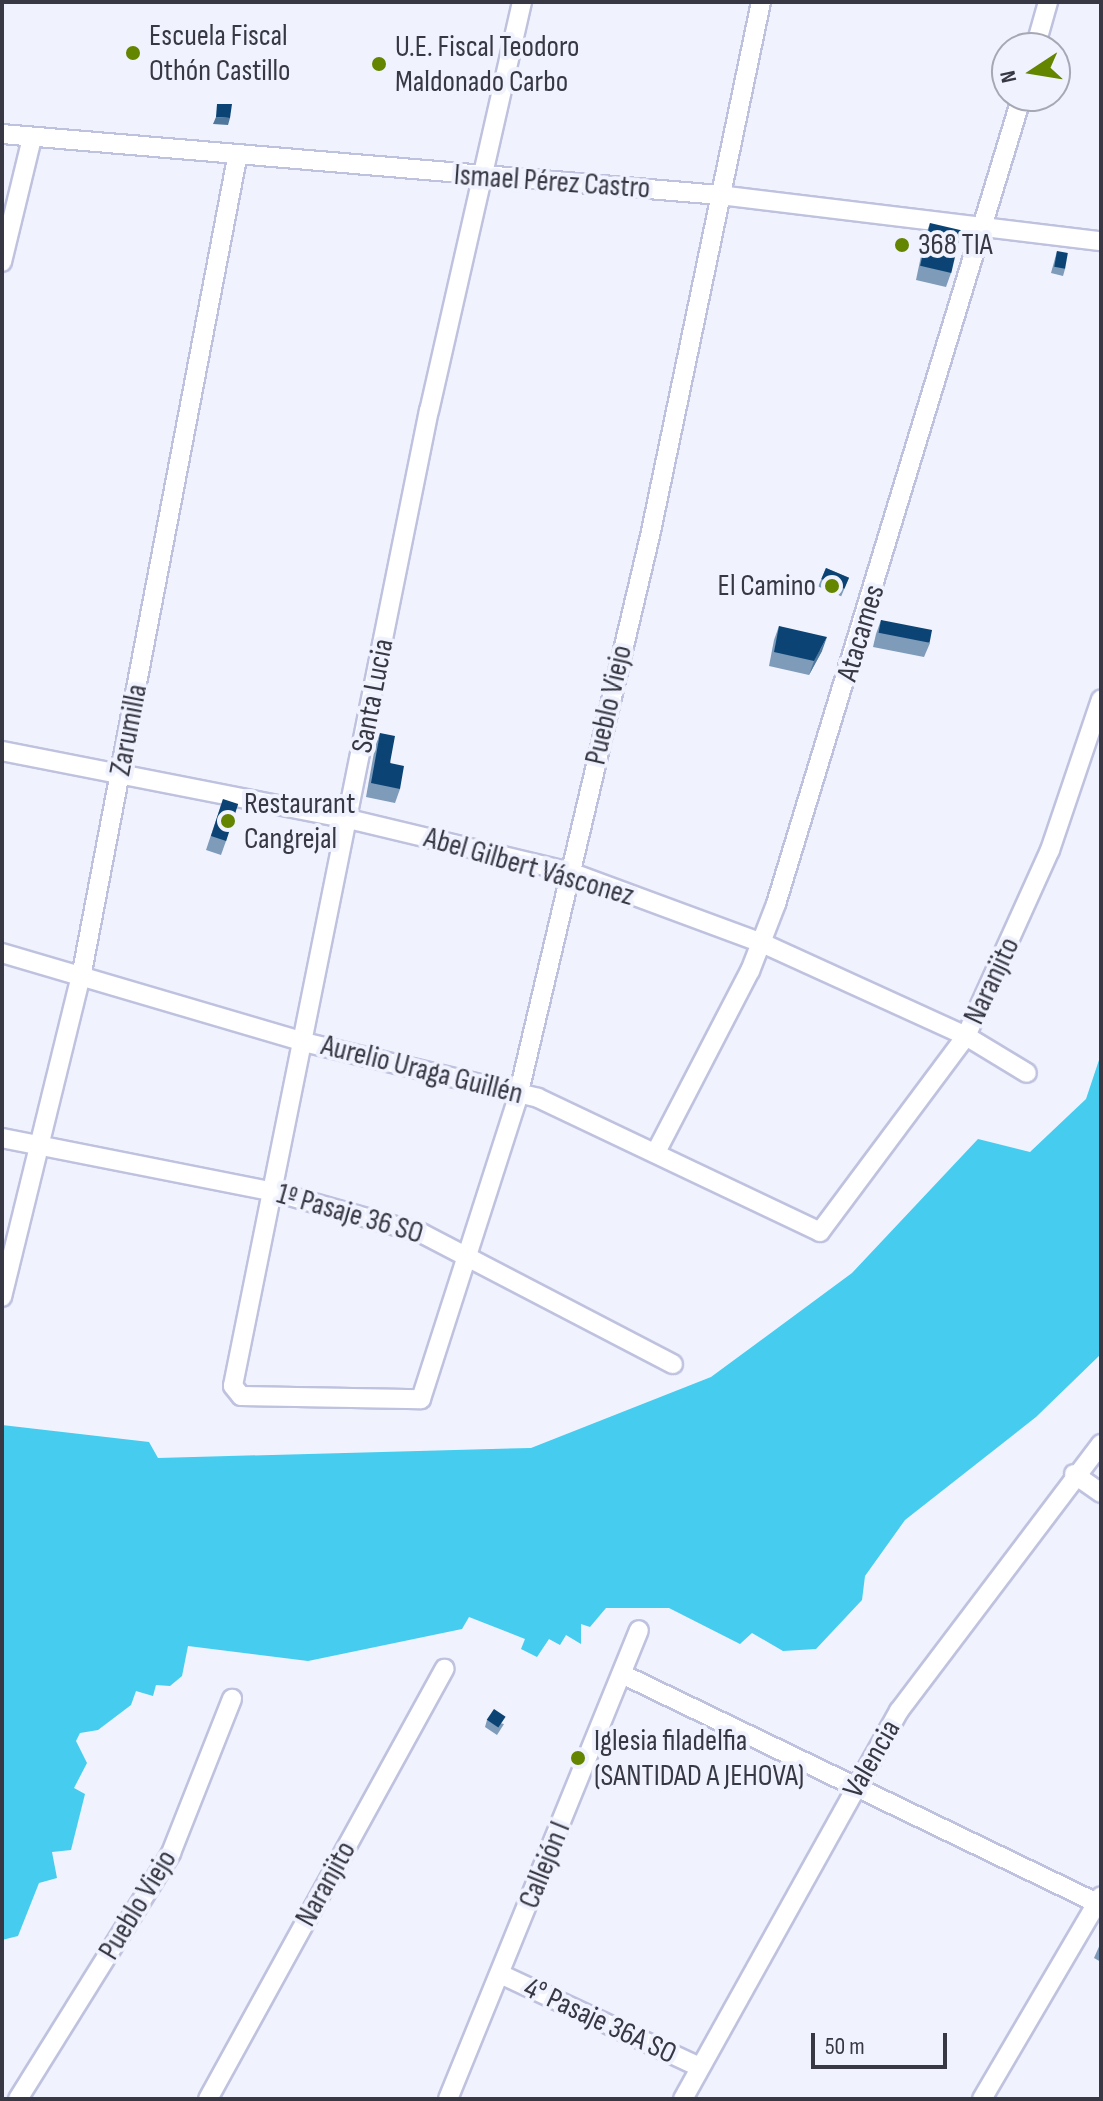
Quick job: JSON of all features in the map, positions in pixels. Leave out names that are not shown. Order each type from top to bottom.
[{"type":"street","name":"Santa Lucia","points":[[421,1399],[235,1392],[308,1043],[349,819],[522,2]]},
{"type":"street","name":"Pueblo Viejo","points":[[421,1399],[518,1096],[761,2]]},
{"type":"street","points":[[1040,32],[1048,2]]},
{"type":"street","name":"Atacames","points":[[656,1152],[762,943],[987,227],[1018,112]]},
{"type":"street","name":"Ismael Pérez Castro","points":[[2,134],[237,158],[719,195],[1101,241]]},
{"type":"street","points":[[2,262],[32,138]]},
{"type":"street","name":"Zarumilla","points":[[2,1297],[82,972],[237,158]]},
{"type":"street","name":"Naranjito","points":[[823,1231],[966,1036],[1050,850],[1101,699]]},
{"type":"street","name":"Abel Gilbert Vásconez","points":[[2,751],[349,819],[570,872],[762,943],[966,1036],[1027,1073]]},
{"type":"street","name":"Aurelio Uraga Guillén","points":[[2,953],[82,972],[308,1043],[518,1096],[538,1098],[823,1231]]},
{"type":"street","name":"1º Pasaje 36 SO","points":[[2,1138],[42,1143],[275,1192],[468,1252],[673,1364]]},
{"type":"street","name":"Valencia","points":[[683,2099],[857,1783],[970,1609],[1074,1474],[1101,1444]]},
{"type":"street","points":[[1074,1474],[1101,1493]]},
{"type":"street","name":"Callejón I","points":[[448,2099],[624,1675],[639,1630]]},
{"type":"street","name":"Naranjito","points":[[208,2099],[444,1669]]},
{"type":"street","points":[[624,1675],[1099,1900],[982,2099]]},
{"type":"street","name":"Pueblo Viejo","points":[[18,2099],[171,1853],[232,1699]]},
{"type":"street","name":"4° Pasaje 36A SO","points":[[500,1974],[699,2067]]},
{"type":"water","points":[[1101,1054],[1101,1354],[1036,1417],[905,1520],[865,1576],[862,1600],[816,1649],[783,1651],[752,1633],[740,1644],[669,1608],[606,1608],[590,1627],[581,1624],[581,1644],[566,1635],[560,1645],[549,1639],[537,1657],[521,1649],[525,1639],[469,1617],[462,1629],[308,1661],[188,1646],[182,1676],[170,1686],[156,1685],[153,1696],[136,1691],[131,1705],[98,1730],[80,1733],[76,1741],[87,1763],[74,1788],[85,1794],[71,1850],[52,1852],[57,1878],[39,1883],[18,1936],[2,1940],[2,1425],[149,1442],[158,1458],[531,1448],[711,1377],[852,1273],[978,1139],[1030,1152],[1086,1099]]},
{"type":"building","points":[[217,104],[232,104],[230,118],[216,117]]},
{"type":"building","points":[[930,223],[961,230],[951,273],[920,266]]},
{"type":"building","points":[[1057,251],[1068,253],[1065,269],[1054,267]]},
{"type":"building","points":[[826,568],[849,578],[844,589],[821,579]]},
{"type":"building","points":[[881,620],[932,630],[930,643],[879,633]]},
{"type":"building","points":[[779,626],[827,637],[814,661],[774,652]]},
{"type":"building","points":[[380,733],[395,736],[390,763],[404,766],[400,789],[371,783]]},
{"type":"building","points":[[223,799],[238,804],[226,841],[211,836]]},
{"type":"building","points":[[494,1709],[506,1717],[498,1728],[487,1720]]},
{"type":"place","name":"Escuela Fiscal Othón Castillo","points":[[133,53]]},
{"type":"place","name":"U.E. Fiscal Teodoro Maldonado Carbo","points":[[379,64]]},
{"type":"place","name":"368 TIA","points":[[902,245]]},
{"type":"place","name":"El Camino","points":[[832,586]]},
{"type":"place","name":"Restaurant Cangrejal","points":[[228,821]]},
{"type":"place","name":"Iglesia filadelfia (SANTIDAD A JEHOVA)","points":[[578,1758]]}]
